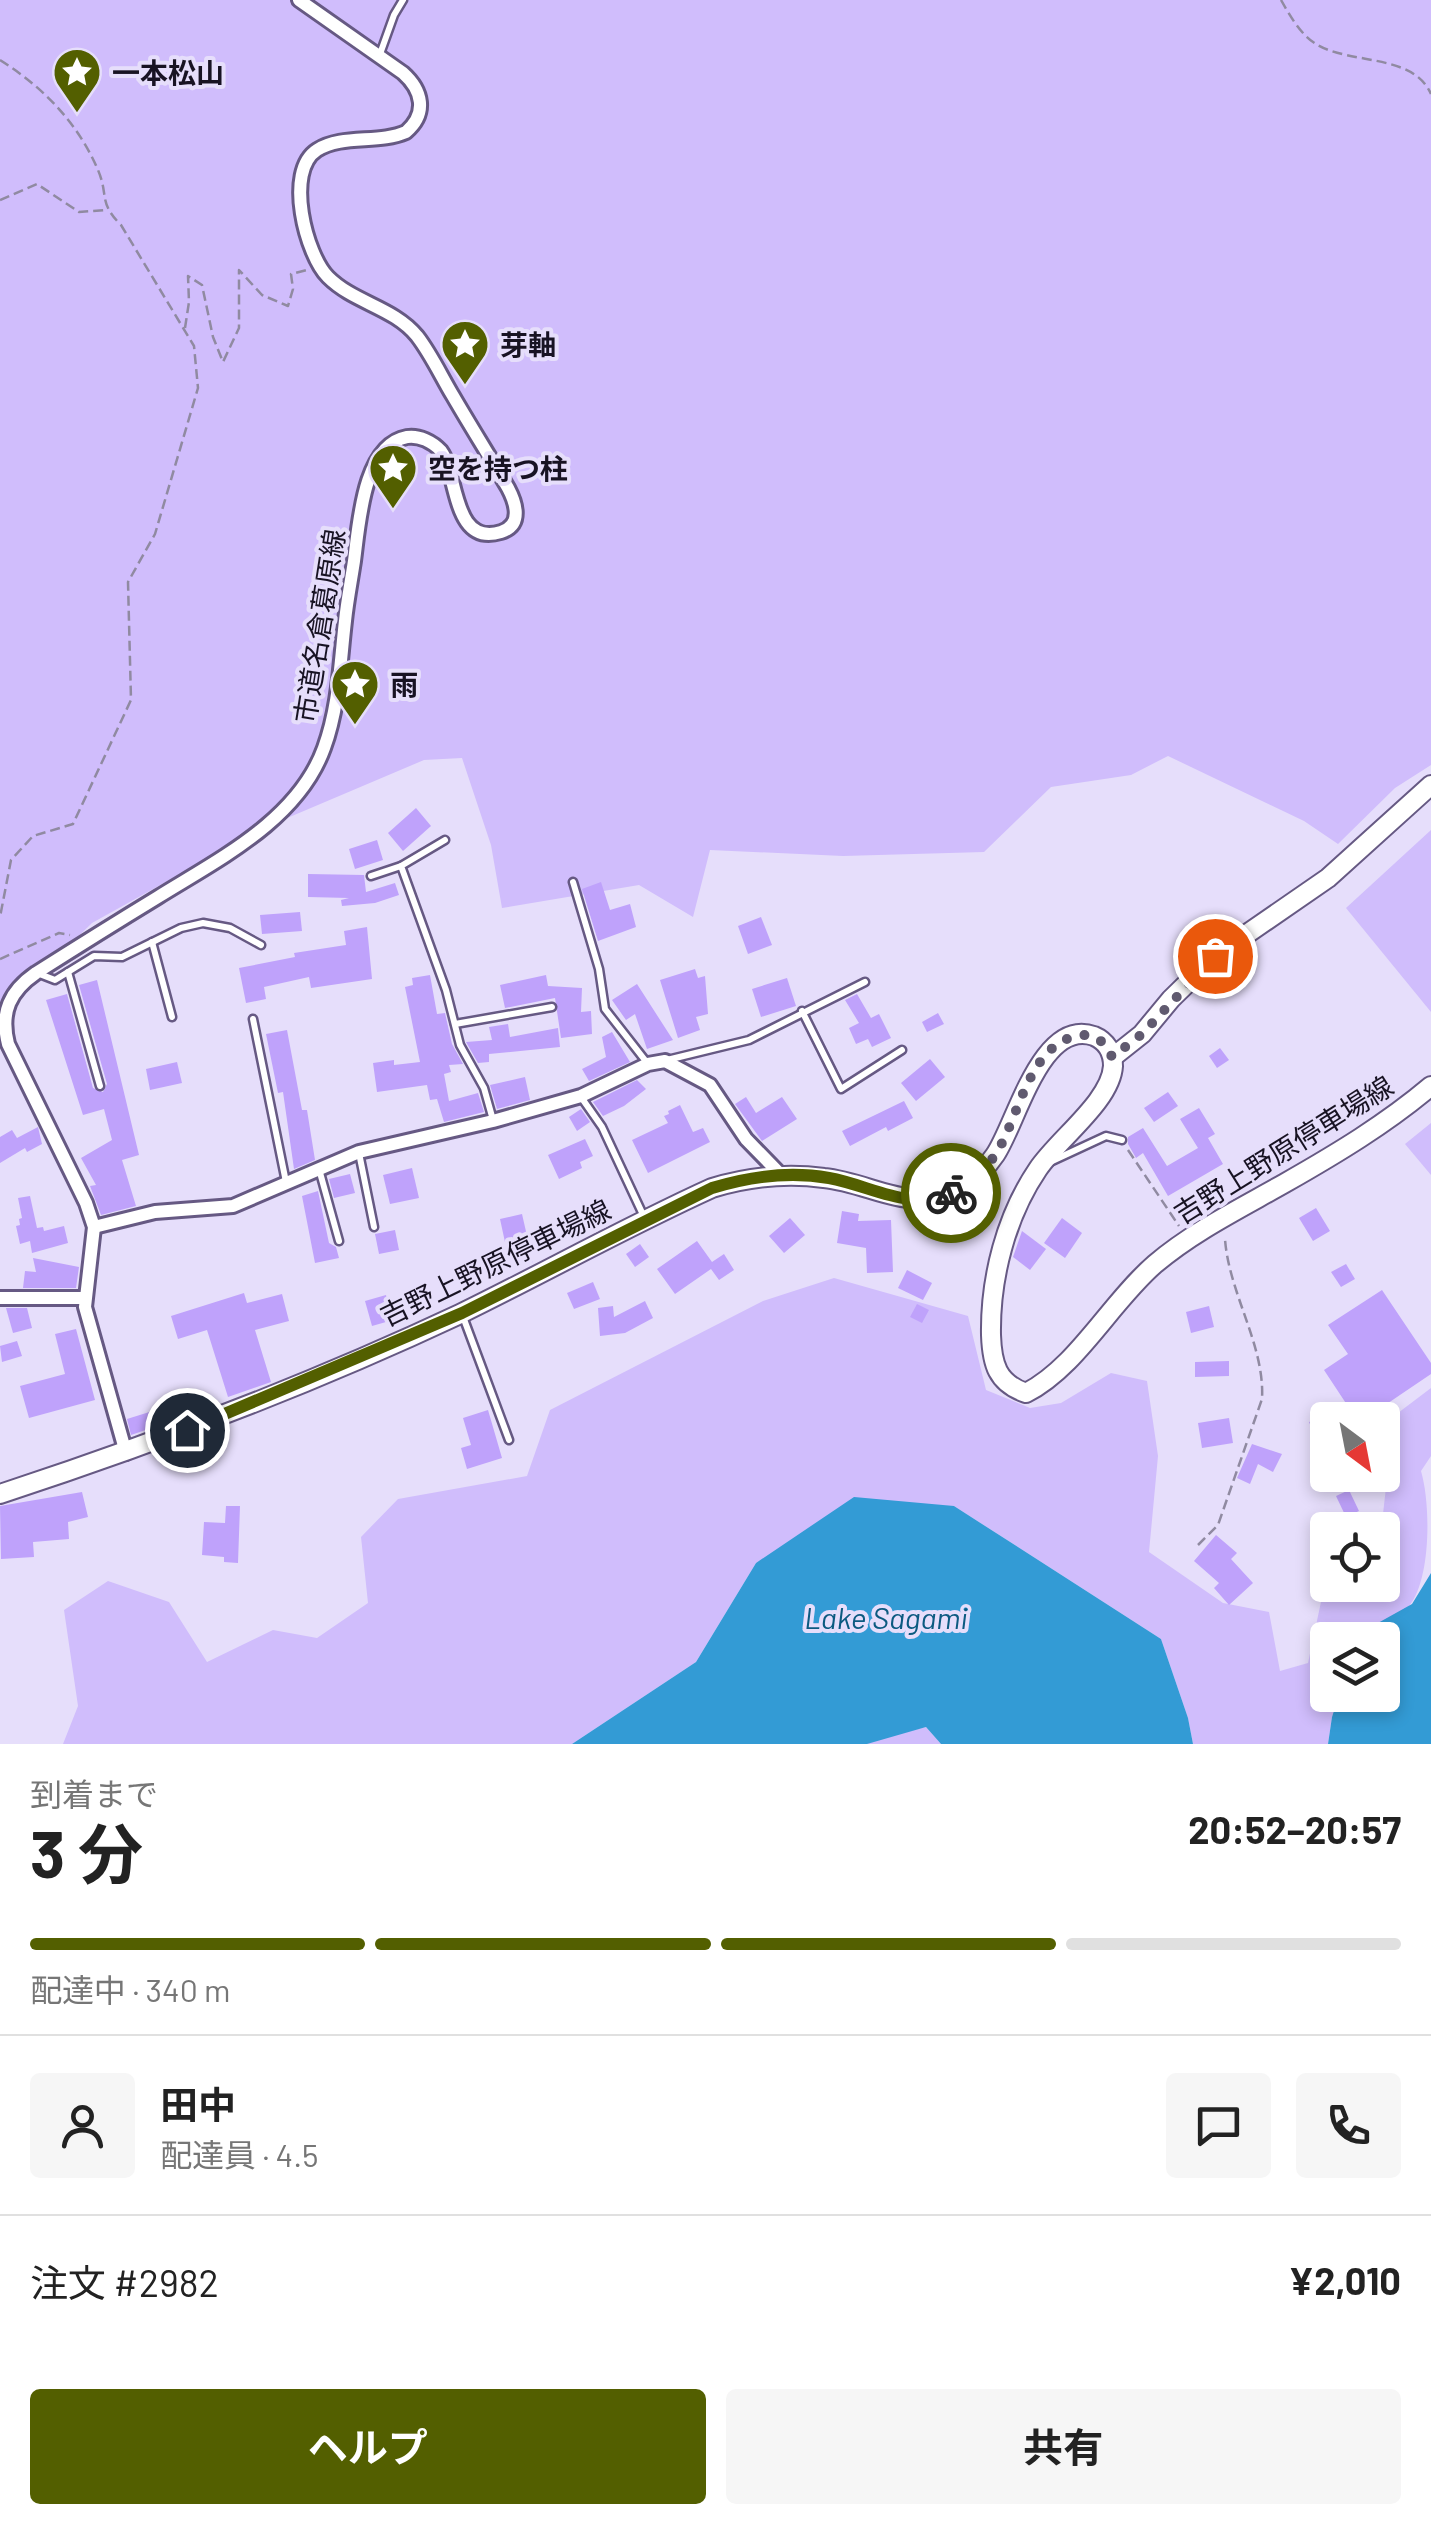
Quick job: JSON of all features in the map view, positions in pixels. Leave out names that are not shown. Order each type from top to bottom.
[{"type":"main road","points":[[1112,1057],[1142,1034],[1215,956],[1328,878],[1431,786]]},
{"type":"main road","name":"吉野上野原停車場線","points":[[0,1494],[126,1453],[316,1377],[462,1313],[645,1219],[736,1180],[828,1178],[911,1201],[948,1194],[966,1184],[995,1156],[1036,1069],[1051,1049],[1067,1038],[1083,1034],[1106,1045],[1112,1057],[1112,1072],[1106,1088],[1039,1167],[1010,1224],[994,1287],[992,1352],[996,1372],[1010,1387],[1026,1393],[1060,1371],[1109,1310],[1155,1264],[1224,1218],[1352,1145],[1431,1086]]},
{"type":"street","points":[[299,0],[412,81],[420,108],[412,128],[406,132],[316,150],[306,162],[298,195],[320,266]]},
{"type":"street","name":"市道名倉葛原線","points":[[94,1227],[4,1032],[4,1010],[10,997],[36,973],[250,838],[292,800],[314,768],[329,733],[338,696],[358,529],[370,478],[383,448],[415,436],[435,444],[447,461],[458,507],[471,526],[491,533],[502,532],[514,522],[516,504],[508,488],[418,338],[393,314],[328,277],[320,266]]},
{"type":"street","points":[[126,1453],[84,1298],[94,1227],[155,1212],[234,1206],[359,1152],[580,1096],[648,1064],[665,1061],[710,1086],[746,1140],[782,1176]]},
{"type":"street","points":[[0,1298],[84,1298]]},
{"type":"lane","points":[[380,56],[394,15],[404,0]]},
{"type":"lane","points":[[371,876],[401,866],[445,840]]},
{"type":"lane","points":[[401,866],[425,928],[460,1045],[484,1088],[493,1121]]},
{"type":"lane","points":[[572,882],[599,969],[605,1010],[648,1064]]},
{"type":"lane","points":[[36,973],[55,980],[94,956],[122,957],[181,928],[202,923],[230,928],[262,945]]},
{"type":"lane","points":[[152,942],[172,1017]]},
{"type":"lane","points":[[68,972],[100,1086]]},
{"type":"lane","points":[[665,1061],[749,1040],[864,982]]},
{"type":"lane","points":[[455,1024],[552,1007]]},
{"type":"lane","points":[[802,1011],[841,1088],[902,1050]]},
{"type":"lane","points":[[253,1019],[286,1182]]},
{"type":"lane","points":[[580,1096],[602,1127],[645,1219]]},
{"type":"lane","points":[[1039,1167],[1106,1136],[1122,1140]]},
{"type":"lane","points":[[359,1152],[374,1226]]},
{"type":"lane","points":[[319,1167],[339,1242]]},
{"type":"lane","points":[[462,1313],[508,1440]]},
{"type":"path","points":[[1281,0],[1292,20],[1315,44],[1352,58],[1396,66],[1425,81],[1431,94]]},
{"type":"path","points":[[0,60],[40,89],[71,122],[100,172],[106,210],[121,225],[194,346],[198,388],[155,534],[128,582],[132,700],[73,824],[33,836],[11,860],[0,917]]},
{"type":"path","points":[[0,200],[37,184],[79,212],[106,210]]},
{"type":"path","points":[[184,329],[188,276],[202,284],[213,337],[223,362],[239,328],[239,270],[262,294],[288,306],[294,289],[290,274],[320,266]]},
{"type":"path","points":[[0,959],[59,934],[91,938]]},
{"type":"path","points":[[1122,1140],[1188,1240]]},
{"type":"path","points":[[1198,1544],[1218,1525],[1262,1399],[1263,1378],[1226,1255],[1224,1218]]},
{"type":"shaded area","points":[[0,0],[1431,0],[1431,765],[1395,788],[1338,844],[1304,821],[1168,756],[1131,775],[1051,787],[984,852],[843,856],[710,850],[693,917],[639,885],[502,908],[491,845],[462,758],[424,760],[259,830],[92,923],[0,1013]]},
{"type":"shaded area","points":[[1431,830],[1431,1012],[1346,908]]},
{"type":"shaded area","points":[[1431,1123],[1431,1175],[1405,1144]]},
{"type":"shaded area","points":[[834,1278],[968,1316],[986,1390],[1030,1408],[1061,1403],[1111,1373],[1147,1381],[1158,1456],[1149,1552],[1223,1603],[1269,1612],[1280,1671],[1308,1663],[1310,1654],[1310,1712],[1334,1712],[1328,1744],[1193,1744],[1161,1639],[954,1506],[756,1563],[696,1662],[572,1744],[63,1744],[78,1706],[64,1610],[108,1581],[169,1602],[207,1662],[273,1630],[317,1638],[368,1603],[361,1537],[398,1499],[527,1476],[550,1410],[763,1301]]},
{"type":"shaded area","points":[[1431,1388],[1431,1456],[1421,1471],[1427,1522],[1422,1579],[1409,1606],[1382,1622],[1317,1622],[1321,1602],[1400,1602],[1400,1512],[1383,1512],[1385,1492],[1400,1492],[1400,1411]]},
{"type":"shaded area","points":[[926,1727],[941,1744],[867,1744],[871,1740]]},
{"type":"water","name":"Lake Sagami","points":[[854,1497],[954,1506],[1161,1639],[1193,1744],[941,1744],[926,1727],[867,1744],[572,1744],[696,1662],[756,1563]]},
{"type":"water","points":[[1431,1573],[1431,1744],[1328,1744],[1334,1712],[1400,1712],[1400,1622],[1380,1622],[1412,1604]]},
{"type":"building","points":[[416,808],[431,826],[403,851],[388,833]]},
{"type":"building","points":[[377,840],[383,860],[355,869],[349,849]]},
{"type":"building","points":[[308,874],[364,875],[366,892],[395,883],[399,895],[375,903],[342,906],[341,900],[349,898],[308,897]]},
{"type":"building","points":[[601,882],[610,910],[630,904],[636,927],[598,941],[582,889]]},
{"type":"building","points":[[300,912],[302,931],[262,934],[260,915]]},
{"type":"building","points":[[761,917],[772,945],[748,954],[738,926]]},
{"type":"building","points":[[367,927],[372,979],[311,988],[309,977],[264,987],[266,999],[246,1003],[239,968],[295,957],[294,953],[346,945],[344,931]]},
{"type":"building","points":[[695,969],[698,978],[705,976],[708,1014],[696,1017],[700,1030],[678,1038],[660,980]]},
{"type":"building","points":[[430,975],[437,1014],[445,1013],[452,1044],[463,1064],[449,1065],[451,1072],[444,1074],[449,1101],[478,1093],[484,1112],[444,1122],[437,1099],[430,1100],[427,1085],[377,1092],[373,1063],[420,1062],[405,987],[413,985],[412,978]]},
{"type":"building","points":[[546,975],[548,986],[582,988],[581,1012],[591,1011],[592,1034],[561,1038],[555,998],[505,1008],[500,985]]},
{"type":"building","points":[[787,978],[796,1006],[761,1017],[752,989]]},
{"type":"building","points":[[97,980],[139,1155],[122,1160],[136,1206],[101,1215],[90,1186],[96,1185],[81,1158],[112,1140],[104,1109],[83,1115],[46,1000],[67,994],[93,1088],[103,1092],[107,1084],[79,985]]},
{"type":"building","points":[[637,984],[673,1040],[647,1049],[635,1014],[626,1020],[612,1000]]},
{"type":"building","points":[[857,994],[871,1018],[879,1014],[891,1038],[872,1047],[868,1039],[856,1044],[849,1028],[859,1023],[845,1000]]},
{"type":"building","points":[[938,1013],[944,1024],[927,1032],[922,1022]]},
{"type":"building","points":[[508,1024],[510,1037],[558,1028],[560,1047],[489,1054],[489,1062],[478,1063],[466,1042],[492,1040],[489,1027]]},
{"type":"building","points":[[287,1030],[315,1160],[294,1169],[283,1092],[278,1093],[266,1034]]},
{"type":"building","points":[[612,1032],[630,1062],[589,1081],[582,1069],[606,1057],[602,1037]]},
{"type":"building","points":[[1220,1048],[1229,1060],[1217,1068],[1209,1056]]},
{"type":"building","points":[[930,1059],[945,1077],[916,1101],[901,1083]]},
{"type":"building","points":[[177,1062],[182,1083],[150,1090],[146,1069]]},
{"type":"building","points":[[525,1077],[530,1100],[497,1109],[490,1085]]},
{"type":"building","points":[[637,1080],[646,1089],[603,1116],[593,1102]]},
{"type":"building","points":[[1168,1092],[1178,1106],[1154,1122],[1144,1108]]},
{"type":"building","points":[[746,1097],[756,1113],[782,1097],[797,1119],[762,1141],[735,1104]]},
{"type":"building","points":[[904,1101],[913,1118],[850,1146],[842,1131]]},
{"type":"building","points":[[680,1105],[693,1132],[703,1128],[710,1142],[648,1173],[632,1140],[668,1123],[664,1116]]},
{"type":"building","points":[[1199,1108],[1215,1134],[1208,1138],[1223,1164],[1168,1196],[1143,1153],[1136,1158],[1128,1137],[1143,1128],[1167,1166],[1198,1148],[1180,1119]]},
{"type":"building","points":[[581,1109],[590,1122],[577,1131],[569,1117]]},
{"type":"building","points":[[38,1127],[42,1144],[27,1152],[25,1148],[0,1163],[0,1137],[12,1130],[17,1138]]},
{"type":"building","points":[[585,1139],[593,1156],[580,1162],[582,1168],[559,1179],[548,1155]]},
{"type":"building","points":[[412,1168],[419,1198],[390,1204],[383,1175]]},
{"type":"building","points":[[350,1174],[355,1193],[334,1198],[329,1179]]},
{"type":"building","points":[[318,1191],[329,1243],[336,1247],[339,1258],[315,1263],[302,1196]]},
{"type":"building","points":[[30,1196],[37,1228],[43,1227],[44,1231],[64,1226],[68,1243],[32,1253],[30,1241],[20,1244],[16,1226],[22,1218],[18,1198]]},
{"type":"building","points":[[1316,1208],[1330,1231],[1313,1241],[1299,1218]]},
{"type":"building","points":[[842,1211],[859,1214],[858,1221],[891,1220],[893,1272],[867,1273],[866,1248],[837,1243]]},
{"type":"building","points":[[522,1214],[533,1262],[520,1265],[517,1254],[508,1256],[500,1219]]},
{"type":"building","points":[[790,1218],[805,1235],[784,1253],[769,1236]]},
{"type":"building","points":[[1062,1218],[1082,1233],[1065,1258],[1044,1243]]},
{"type":"building","points":[[395,1230],[399,1250],[379,1254],[375,1234]]},
{"type":"building","points":[[1022,1231],[1046,1249],[1030,1270],[1013,1257]]},
{"type":"building","points":[[697,1241],[712,1262],[724,1254],[734,1270],[719,1280],[711,1269],[675,1294],[657,1269]]},
{"type":"building","points":[[640,1244],[649,1257],[635,1267],[626,1254]]},
{"type":"building","points":[[33,1258],[79,1267],[76,1288],[23,1288],[25,1271],[36,1272]]},
{"type":"building","points":[[1346,1264],[1355,1279],[1341,1287],[1331,1272]]},
{"type":"building","points":[[907,1270],[932,1283],[923,1300],[898,1288]]},
{"type":"building","points":[[593,1282],[600,1299],[574,1309],[567,1293]]},
{"type":"building","points":[[1382,1290],[1431,1363],[1431,1374],[1390,1402],[1345,1402],[1324,1370],[1348,1354],[1328,1325]]},
{"type":"building","points":[[244,1293],[247,1303],[282,1294],[289,1321],[255,1330],[271,1382],[228,1397],[207,1330],[178,1339],[171,1316]]},
{"type":"building","points":[[386,1295],[393,1320],[372,1326],[365,1301]]},
{"type":"building","points":[[645,1301],[653,1318],[625,1333],[600,1336],[598,1308],[613,1306],[614,1317]]},
{"type":"building","points":[[917,1304],[929,1310],[922,1323],[910,1317]]},
{"type":"building","points":[[1209,1306],[1214,1327],[1191,1333],[1186,1312]]},
{"type":"building","points":[[6,1308],[27,1308],[32,1328],[13,1333]]},
{"type":"building","points":[[76,1329],[95,1400],[29,1418],[20,1386],[65,1374],[55,1334]]},
{"type":"building","points":[[17,1341],[22,1356],[2,1362],[0,1346]]},
{"type":"building","points":[[1229,1361],[1229,1376],[1195,1377],[1195,1362]]},
{"type":"building","points":[[159,1409],[163,1424],[131,1435],[127,1419]]},
{"type":"building","points":[[488,1410],[502,1458],[467,1469],[461,1448],[471,1445],[463,1418]]},
{"type":"building","points":[[1229,1418],[1233,1443],[1202,1448],[1198,1423]]},
{"type":"building","points":[[1252,1444],[1282,1454],[1273,1472],[1258,1464],[1250,1484],[1237,1478]]},
{"type":"building","points":[[82,1492],[88,1517],[68,1522],[69,1539],[33,1542],[34,1557],[1,1559],[0,1506]]},
{"type":"building","points":[[1350,1492],[1359,1511],[1344,1512],[1336,1496]]},
{"type":"building","points":[[226,1506],[240,1506],[238,1563],[202,1555],[204,1522],[225,1523]]},
{"type":"building","points":[[1216,1535],[1237,1553],[1231,1559],[1253,1583],[1229,1605],[1214,1588],[1219,1583],[1194,1561]]},
{"type":"way so far","points":[[951,1193],[995,1156],[1036,1069],[1051,1049],[1067,1038],[1083,1034],[1096,1037],[1112,1057],[1142,1034],[1215,956]]},
{"type":"place","name":"一本松山","points":[[77,114]]},
{"type":"place","name":"芽軸","points":[[465,386]]},
{"type":"place","name":"空を持つ柱","points":[[393,510]]},
{"type":"place","name":"雨","points":[[355,726]]},
{"type":"route","points":[[187,1430],[462,1313],[645,1219],[736,1180],[775,1176],[828,1178],[911,1201],[951,1193]]}]
